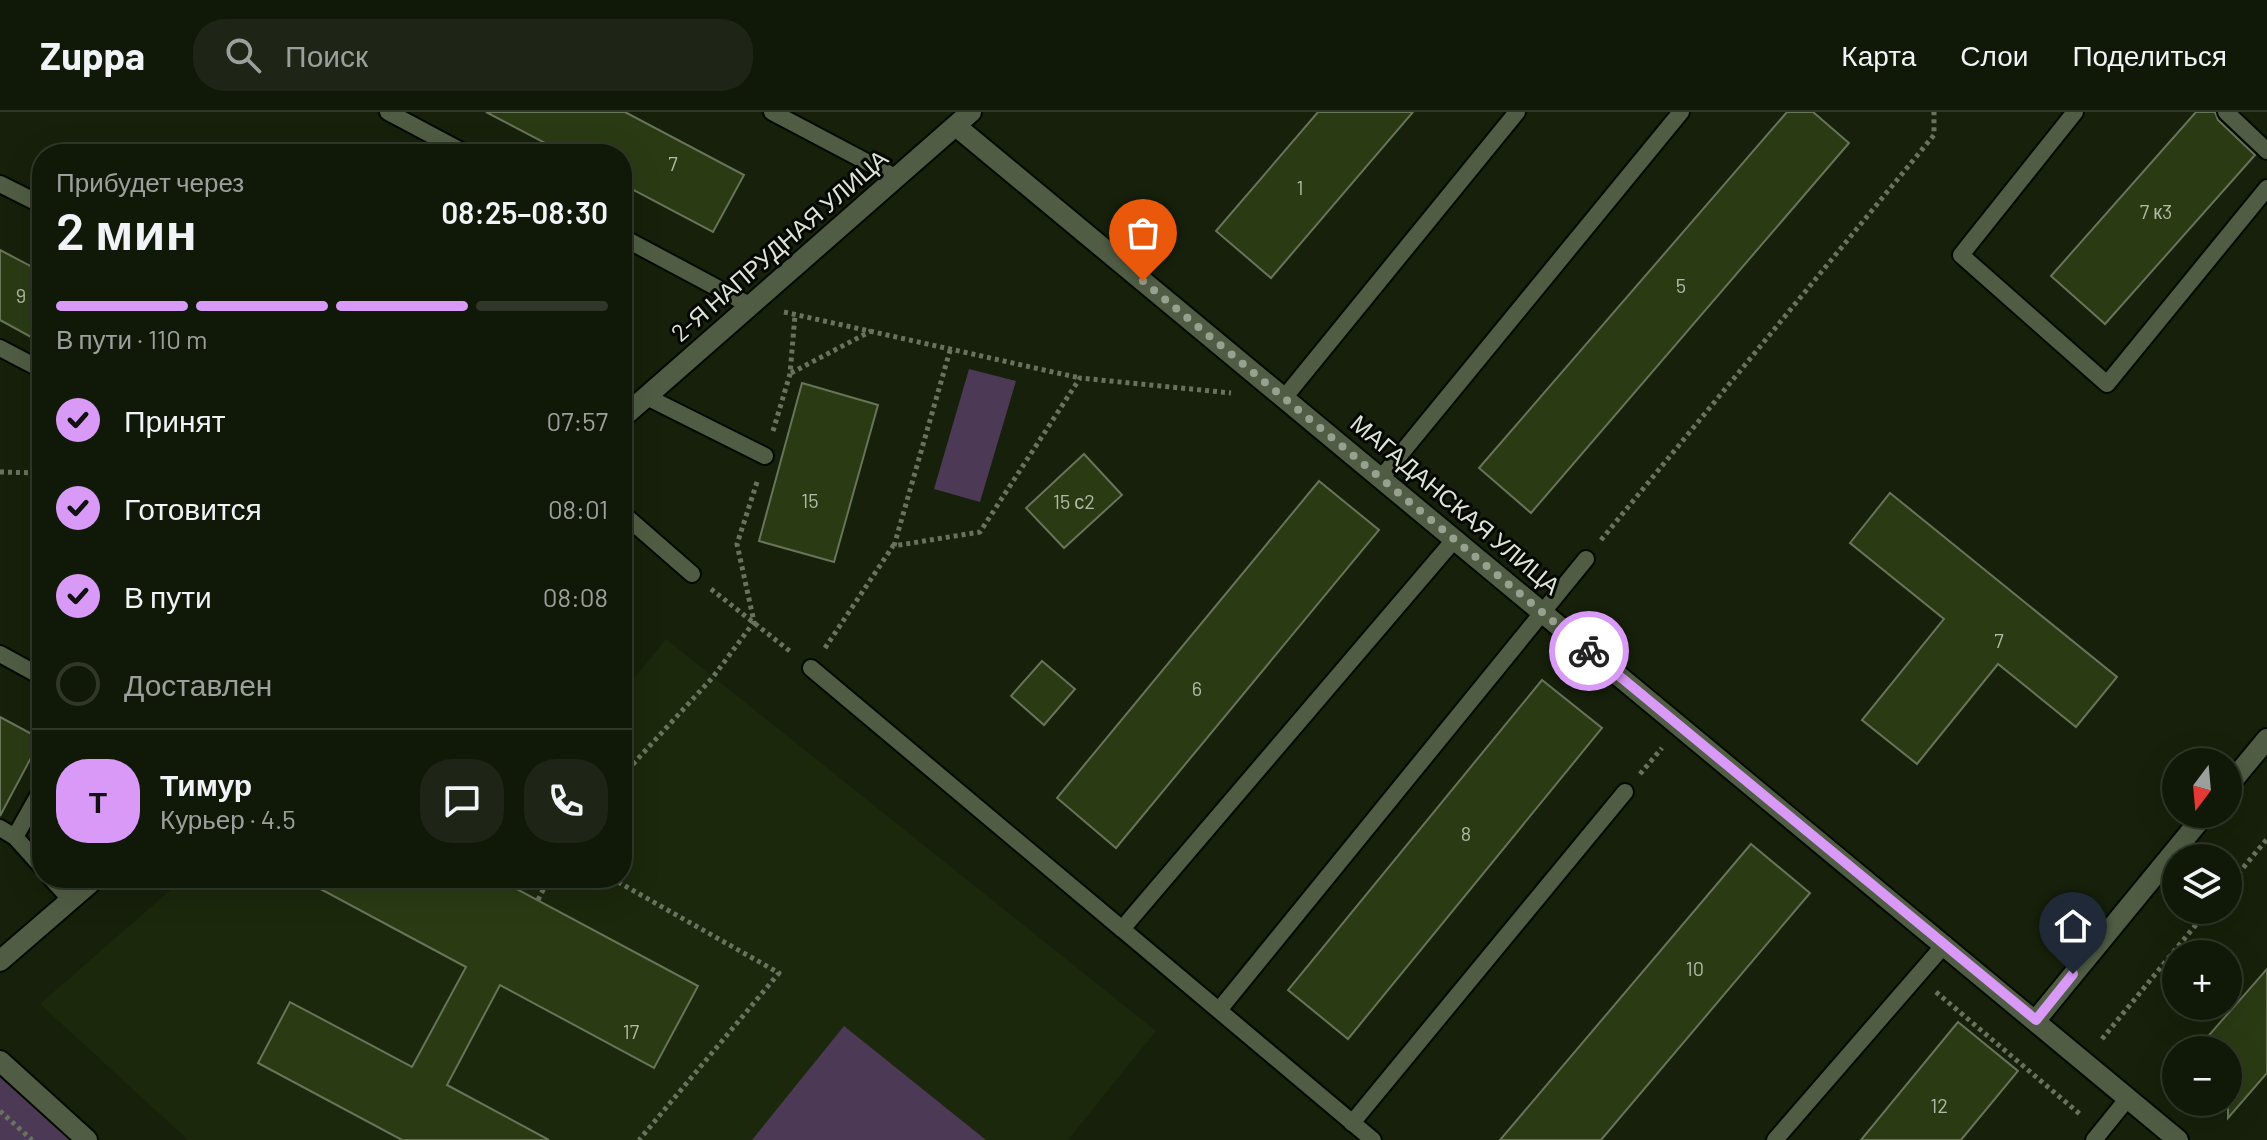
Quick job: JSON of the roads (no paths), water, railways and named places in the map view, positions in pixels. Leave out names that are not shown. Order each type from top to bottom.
[{"type":"street","name":"2-Я НАПРУДНАЯ УЛИЦА","points":[[632,410],[964,119]]},
{"type":"street","name":"МАГАДАНСКАЯ УЛИЦА","points":[[964,119],[1284,398],[2178,1140]]},
{"type":"street","points":[[2242,769],[2267,739]]},
{"type":"street","points":[[2036,1020],[2194,828]]},
{"type":"street","points":[[0,961],[85,888]]},
{"type":"street","points":[[0,1061],[87,1140]]},
{"type":"lane","points":[[388,112],[448,144]]},
{"type":"lane","points":[[772,112],[897,178]]},
{"type":"lane","points":[[1284,398],[1517,112]]},
{"type":"lane","points":[[1381,478],[1681,112]]},
{"type":"lane","points":[[2075,112],[1961,255],[2107,384],[2267,188]]},
{"type":"lane","points":[[2226,112],[2267,151]]},
{"type":"lane","points":[[0,184],[32,200]]},
{"type":"lane","points":[[632,242],[751,306]]},
{"type":"lane","points":[[0,348],[32,365]]},
{"type":"lane","points":[[647,397],[765,456]]},
{"type":"lane","points":[[632,522],[692,574]]},
{"type":"lane","points":[[1122,929],[1454,540]]},
{"type":"lane","points":[[1219,1010],[1586,559]]},
{"type":"lane","points":[[0,654],[32,672]]},
{"type":"lane","points":[[811,668],[1373,1140]]},
{"type":"lane","points":[[1352,1123],[1625,792]]},
{"type":"lane","points":[[32,802],[8,833],[32,857]]},
{"type":"lane","points":[[60,888],[71,900]]},
{"type":"lane","points":[[1775,1140],[1945,944]]},
{"type":"lane","points":[[2097,1136],[2128,1098]]}]
